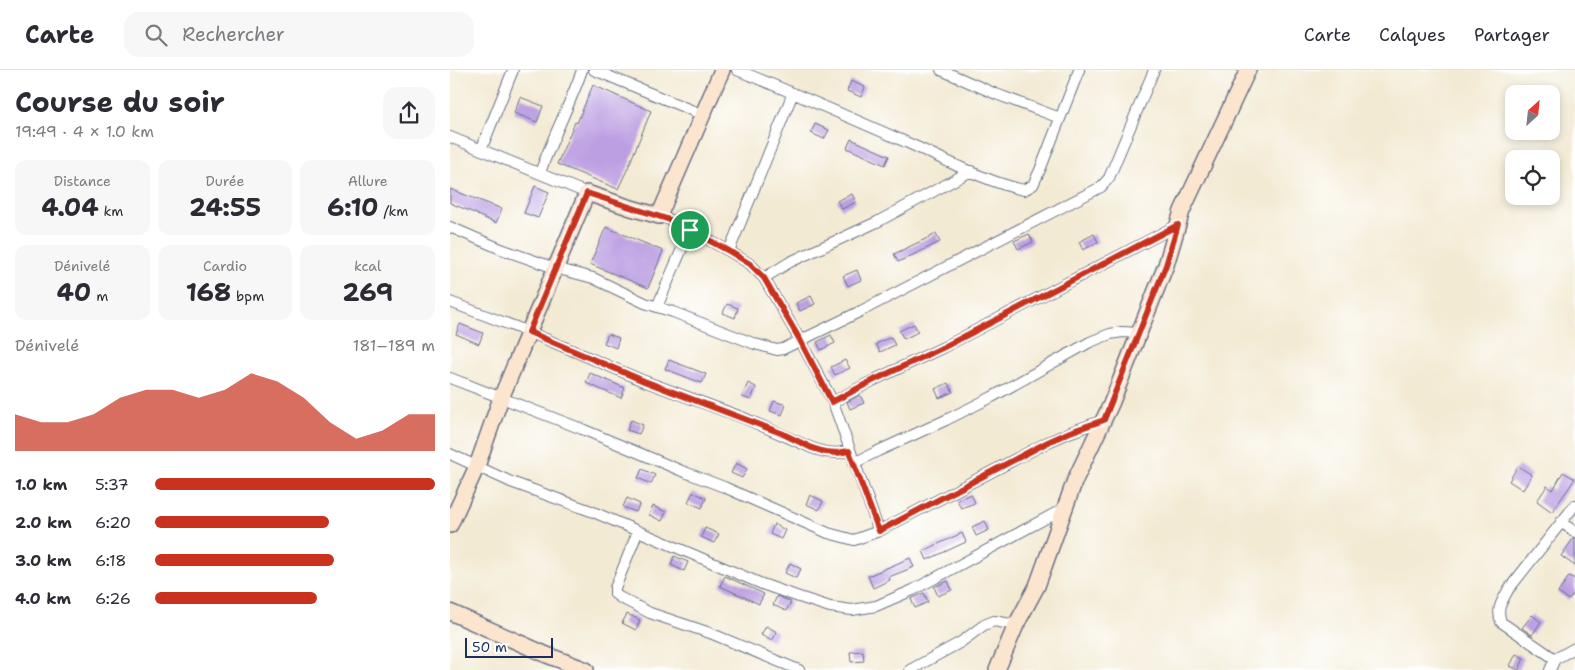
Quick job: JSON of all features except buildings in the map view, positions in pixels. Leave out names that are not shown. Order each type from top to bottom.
[{"type":"street","points":[[481,150],[513,70]]},
{"type":"street","points":[[540,173],[582,70]]},
{"type":"street","points":[[594,70],[703,115]]},
{"type":"street","points":[[659,216],[722,70]]},
{"type":"street","points":[[737,70],[971,171],[1024,190],[1033,185],[1040,170],[1079,70]]},
{"type":"street","points":[[940,70],[1060,118]]},
{"type":"street","points":[[450,228],[556,268],[593,278],[645,304],[770,349],[782,350],[1101,187],[1109,178],[1154,70]]},
{"type":"street","points":[[996,670],[1016,625],[1037,586],[1075,480],[1104,420],[1166,265],[1190,194],[1248,70]]},
{"type":"street","points":[[729,251],[793,93]]},
{"type":"street","points":[[450,137],[587,193],[659,216],[690,230],[750,264],[764,278],[800,340],[832,402],[879,531]]},
{"type":"street","points":[[764,278],[790,262],[877,222],[971,171]]},
{"type":"street","points":[[450,525],[478,466],[501,398],[587,193]]},
{"type":"street","points":[[832,402],[944,347],[1178,225]]},
{"type":"street","points":[[657,307],[690,230]]},
{"type":"street","points":[[450,302],[529,332],[644,381],[781,433],[812,448],[837,453],[849,451]]},
{"type":"street","points":[[854,463],[992,397],[1090,342],[1110,334],[1122,332],[1139,333]]},
{"type":"street","points":[[450,378],[724,487],[828,533],[854,540],[879,531],[1048,442],[1104,420]]},
{"type":"street","points":[[450,454],[511,482],[582,508],[799,598],[830,607],[852,610],[876,606],[913,590],[1064,509]]},
{"type":"street","points":[[1555,659],[1501,622],[1498,614],[1508,590],[1575,505]]},
{"type":"street","points":[[1561,522],[1575,532]]},
{"type":"street","points":[[638,531],[615,588],[615,594],[650,613],[710,634],[799,670]]},
{"type":"street","points":[[450,612],[547,655],[586,670]]},
{"type":"street","points":[[910,670],[961,642],[984,625],[994,621],[1016,625]]},
{"type":"street","points":[[1550,670],[1555,659],[1575,648]]},
{"type":"route","points":[[587,193],[673,221],[690,230],[750,264],[764,278],[800,340],[832,402],[944,347],[1178,225],[1166,265],[1104,420],[1048,442],[879,531],[849,451],[837,453],[812,448],[781,433],[644,381],[529,332],[587,193]]}]
